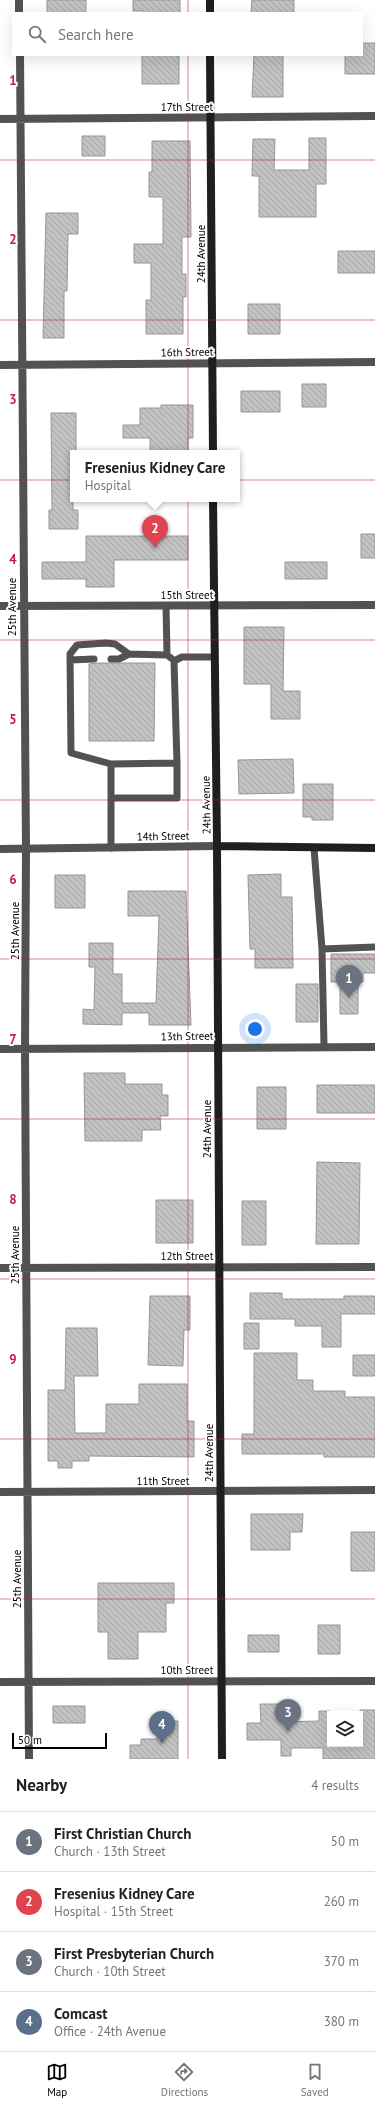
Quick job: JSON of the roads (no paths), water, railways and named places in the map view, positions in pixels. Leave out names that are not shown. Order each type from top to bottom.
[{"type":"main road","points":[[210,0],[210,12]]},
{"type":"main road","name":"24th Avenue","points":[[210,56],[213,450]]},
{"type":"main road","name":"24th Avenue","points":[[213,502],[217,846],[218,1267],[222,1759]]},
{"type":"main road","name":"14th Street","points":[[217,846],[375,848]]},
{"type":"street","points":[[19,0],[19,12]]},
{"type":"street","name":"25th Avenue","points":[[20,56],[26,849],[25,1048],[29,1759]]},
{"type":"street","name":"17th Street","points":[[0,119],[375,116]]},
{"type":"street","name":"16th Street","points":[[0,365],[375,362]]},
{"type":"street","name":"15th Street","points":[[0,606],[375,605]]},
{"type":"street","name":"14th Street","points":[[0,849],[217,846]]},
{"type":"street","name":"13th Street","points":[[0,1049],[217,1046],[375,1046]]},
{"type":"street","name":"12th Street","points":[[0,1268],[375,1267]]},
{"type":"street","name":"11th Street","points":[[0,1492],[375,1490]]},
{"type":"street","name":"10th Street","points":[[0,1682],[375,1681]]},
{"type":"lane","points":[[166,606],[167,655]]},
{"type":"lane","points":[[129,654],[115,644],[77,645],[70,654],[71,753],[111,764],[176,763]]},
{"type":"lane","points":[[111,659],[119,659],[129,654],[167,655],[174,661],[177,798],[111,798]]},
{"type":"lane","points":[[174,661],[182,657],[214,657]]},
{"type":"lane","points":[[70,660],[94,659]]},
{"type":"lane","points":[[111,764],[111,848]]},
{"type":"lane","points":[[314,848],[322,949],[324,1046]]},
{"type":"lane","points":[[322,949],[375,947]]},
{"type":"place","name":"Fresenius Kidney Care","points":[[155,548]]},
{"type":"place","name":"First Christian Church","points":[[349,998]]},
{"type":"place","name":"First Presbyterian Church","points":[[288,1732]]},
{"type":"place","name":"Comcast","points":[[162,1744]]}]
